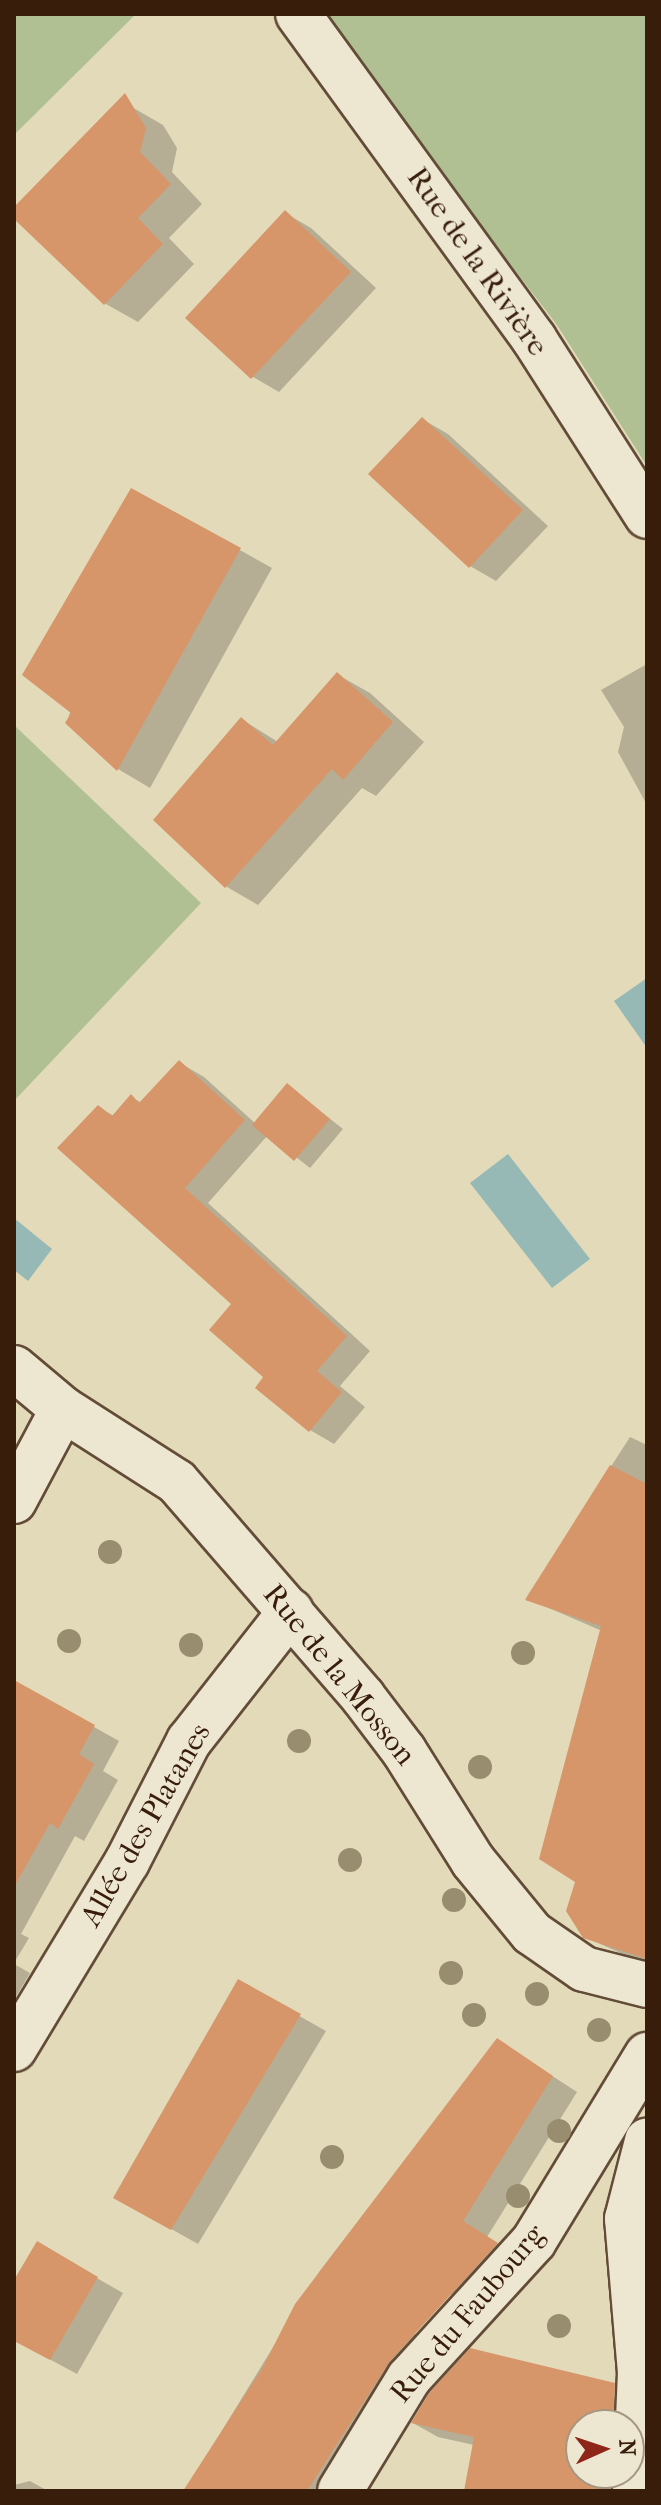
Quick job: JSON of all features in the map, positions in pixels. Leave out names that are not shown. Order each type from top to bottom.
[{"type":"street","name":"Rue de la Rivière","points":[[298,14],[534,339],[647,516]]},
{"type":"street","name":"Rue de la Mosson","points":[[14,1368],[63,1409],[177,1482],[291,1611],[404,1751],[473,1861],[532,1933],[584,1969],[647,1985]]},
{"type":"street","points":[[14,1501],[63,1409]]},
{"type":"street","name":"Allée des Platanes","points":[[14,2049],[127,1862],[189,1741],[291,1611]]},
{"type":"street","name":"Rue du Faubourg","points":[[340,2491],[409,2378],[534,2241],[647,2055]]},
{"type":"street","points":[[635,2491],[640,2373],[627,2219],[647,2141]]},
{"type":"green space","points":[[14,14],[136,14],[14,135]]},
{"type":"green space","points":[[319,14],[647,14],[647,466],[557,325]]},
{"type":"green space","points":[[14,725],[201,903],[14,1101]]},
{"type":"water","points":[[647,978],[647,1048],[614,1001]]},
{"type":"water","points":[[508,1154],[590,1259],[552,1288],[470,1183]]},
{"type":"water","points":[[14,1218],[52,1249],[28,1281],[14,1270]]},
{"type":"building","points":[[125,93],[146,128],[140,152],[171,184],[138,218],[163,244],[104,305],[14,219],[14,207]]},
{"type":"building","points":[[285,210],[351,272],[251,379],[185,318]]},
{"type":"building","points":[[422,417],[523,510],[469,568],[368,474]]},
{"type":"building","points":[[131,488],[241,548],[117,771],[65,723],[71,713],[22,675]]},
{"type":"building","points":[[337,672],[393,722],[343,780],[332,769],[225,888],[153,820],[241,717],[273,745]]},
{"type":"building","points":[[179,1060],[245,1120],[185,1188],[347,1336],[317,1371],[342,1392],[309,1432],[255,1388],[263,1377],[209,1330],[231,1304],[57,1148],[98,1105],[112,1116],[131,1094],[139,1103]]},
{"type":"building","points":[[287,1083],[330,1119],[294,1161],[252,1125]]},
{"type":"building","points":[[610,1465],[647,1484],[647,1959],[583,1938],[566,1911],[575,1882],[539,1859],[601,1626],[525,1600]]},
{"type":"building","points":[[14,1680],[95,1725],[79,1754],[94,1764],[58,1829],[50,1823],[14,1887]]},
{"type":"building","points":[[238,1979],[301,2014],[171,2230],[113,2198]]},
{"type":"building","points":[[497,2038],[553,2076],[463,2221],[498,2243],[390,2361],[307,2491],[183,2491],[263,2367],[295,2304]]},
{"type":"building","points":[[37,2241],[98,2277],[50,2360],[14,2341],[14,2280]]},
{"type":"building","points":[[470,2348],[615,2383],[614,2409],[565,2409],[565,2489],[610,2491],[464,2491],[474,2437],[411,2423],[429,2393]]}]
